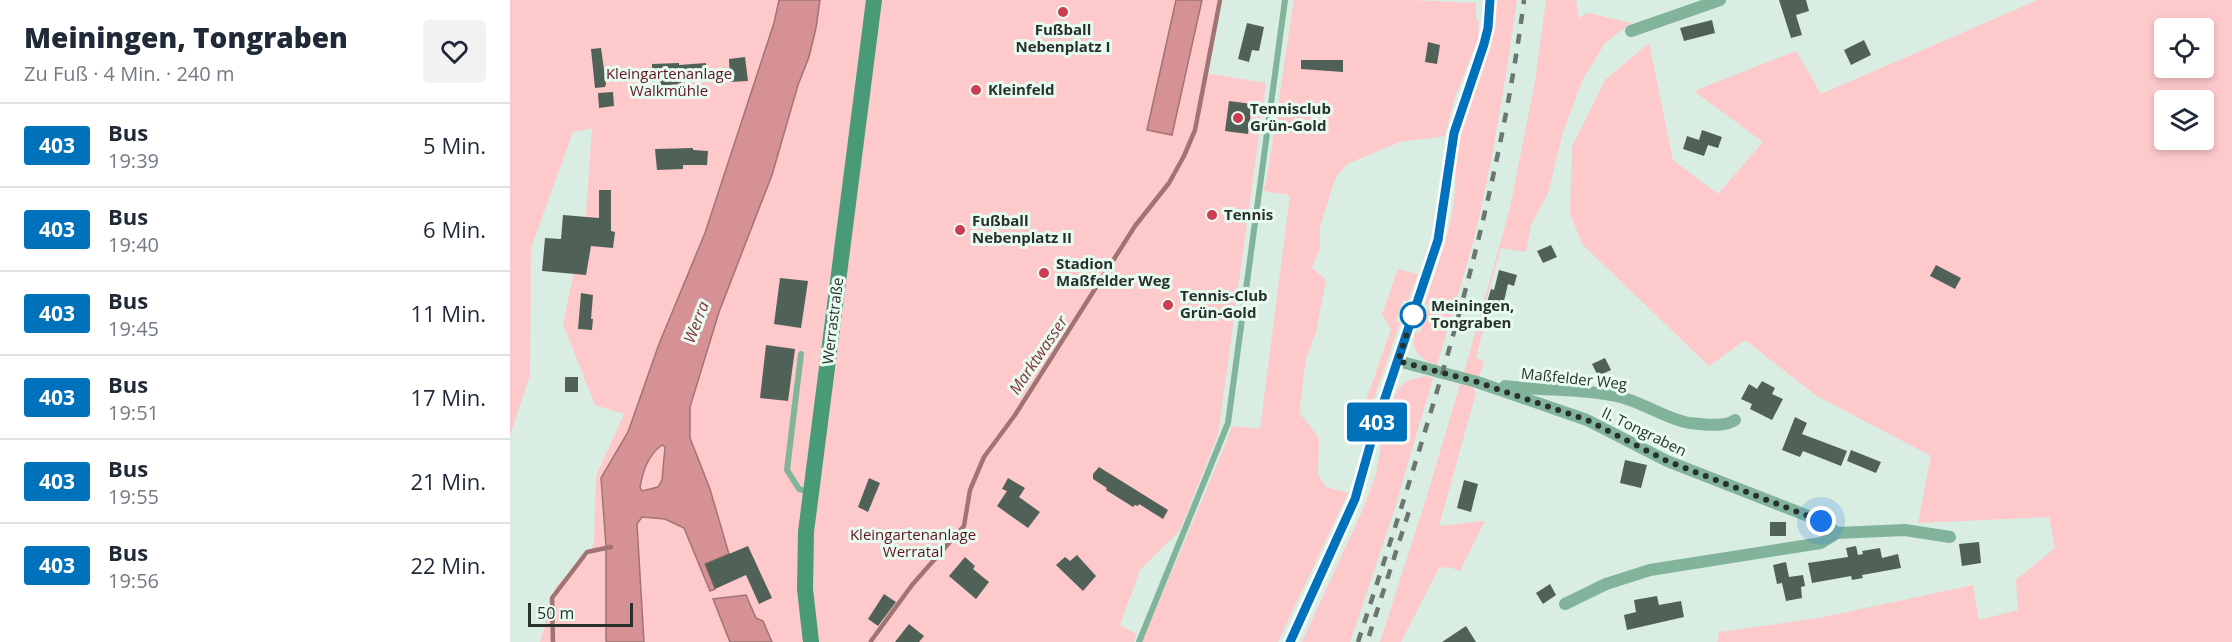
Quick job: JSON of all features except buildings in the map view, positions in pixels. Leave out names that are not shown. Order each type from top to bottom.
[{"type":"street","name":"Werrastraße","points":[[811,642],[804,590],[804,568],[811,493],[874,0]]},
{"type":"street","points":[[1290,642],[1355,499],[1375,428],[1438,240],[1454,133],[1484,44],[1488,28],[1490,0]]},
{"type":"street","points":[[1630,31],[1720,0]]},
{"type":"street","name":"II. Tongraben","points":[[1398,361],[1477,382],[1587,420],[1667,461],[1821,521],[1837,533]]},
{"type":"street","name":"Maßfelder Weg","points":[[1477,382],[1528,389],[1614,395],[1642,403],[1686,422],[1706,424],[1730,423],[1735,420]]},
{"type":"street","points":[[1565,604],[1606,584],[1650,570],[1821,543],[1837,533],[1905,530],[1950,537]]},
{"type":"lane","points":[[1139,642],[1228,423],[1285,0]]},
{"type":"lane","points":[[801,354],[788,470],[800,489],[811,493]]},
{"type":"green space","points":[[510,0],[779,0],[774,23],[705,233],[659,344],[634,414],[719,312],[772,175],[798,85],[809,57],[820,0],[1176,0],[1147,129],[1171,135],[1202,0],[1218,0],[1205,73],[1266,83],[1218,435],[1180,530],[1140,570],[1120,625],[1136,634],[1134,642],[540,642],[556,586],[587,555],[588,559],[594,543],[596,476],[624,414],[595,405],[563,324],[576,263],[583,258],[592,128],[573,132],[531,248],[530,375],[510,436]]},
{"type":"green space","points":[[1294,0],[1412,0],[1476,3],[1476,19],[1479,20],[1478,39],[1454,100],[1445,136],[1400,142],[1347,164],[1333,184],[1320,228],[1320,248],[1312,268],[1326,280],[1316,332],[1306,359],[1299,413],[1319,439],[1318,475],[1326,487],[1348,493],[1278,642],[1142,642],[1232,426],[1260,429],[1290,195],[1263,191],[1266,184]]},
{"type":"green space","points":[[1496,0],[1517,0],[1503,91],[1493,152],[1473,242],[1437,365],[1418,354],[1414,344],[1415,332],[1420,333],[1429,306],[1425,304],[1451,220],[1458,142],[1491,39]]},
{"type":"green space","points":[[1546,0],[1576,0],[1579,18],[1588,13],[1631,23],[1605,43],[1583,79],[1563,132],[1548,193],[1531,225],[1526,252],[1501,248],[1482,315],[1486,317],[1476,358],[1484,361],[1479,377],[1464,373],[1510,208],[1535,82]]},
{"type":"green space","points":[[2038,0],[2232,0],[2232,642],[1717,642],[1719,632],[1819,618],[1973,585],[1979,620],[2018,610],[2016,580],[2055,548],[2049,517],[1918,523],[1931,456],[1817,396],[1745,340],[1709,366],[1583,245],[1570,214],[1572,147],[1605,80],[1649,43],[1673,160],[1718,194],[1763,142],[1694,91],[1796,51],[1821,94]]},
{"type":"green space","points":[[1398,269],[1418,274],[1408,301],[1403,300],[1396,321],[1400,323],[1364,427],[1358,424],[1391,329],[1382,314]]},
{"type":"green space","points":[[1425,376],[1433,378],[1395,508],[1350,642],[1302,642],[1364,507],[1376,474],[1386,417],[1398,389],[1406,381]]},
{"type":"green space","points":[[1460,384],[1473,387],[1476,393],[1439,526],[1485,521],[1460,571],[1449,567],[1439,568],[1401,642],[1380,642],[1427,496]]},
{"type":"water","name":"Werra","points":[[779,0],[820,0],[809,57],[798,85],[772,175],[719,312],[690,407],[690,438],[710,489],[729,554],[705,564],[715,589],[710,591],[684,528],[665,519],[642,517],[637,524],[644,642],[606,642],[606,546],[601,478],[628,432],[659,344],[705,233],[774,23]],"holes":[[[662,445],[665,447],[662,480],[658,487],[642,491],[640,487],[647,464],[657,449]]]},
{"type":"water","points":[[1176,0],[1202,0],[1172,135],[1147,130]]},
{"type":"water","points":[[746,595],[756,618],[763,621],[772,642],[730,642],[713,599]]},
{"type":"waterway","name":"Marktwasser","points":[[871,641],[912,585],[964,526],[970,490],[984,457],[1015,415],[1135,226],[1169,183],[1184,156],[1195,130],[1220,0]]},
{"type":"waterway","points":[[553,642],[552,598],[587,552],[611,547]]},
{"type":"railway","points":[[1358,642],[1433,405],[1477,244],[1512,82],[1524,0]]},
{"type":"railway","points":[[1369,636],[1410,508]]},
{"type":"bus line","name":"403","points":[[1290,642],[1355,499],[1375,428],[1441,231],[1454,133],[1484,44],[1488,28],[1490,0]]},
{"type":"place","name":"Fußball Nebenplatz I","points":[[1063,12]]},
{"type":"place","name":"Kleinfeld","points":[[976,90]]},
{"type":"place","name":"Tennisclub Grün-Gold","points":[[1238,118]]},
{"type":"place","name":"Tennis","points":[[1212,215]]},
{"type":"place","name":"Fußball Nebenplatz II","points":[[960,230]]},
{"type":"place","name":"Stadion Maßfelder Weg","points":[[1044,273]]},
{"type":"place","name":"Tennis-Club Grün-Gold","points":[[1168,305]]},
{"type":"place","name":"Meiningen, Tongraben","points":[[1413,315]]},
{"type":"route","points":[[1413,315],[1398,361],[1477,382],[1587,420],[1667,461],[1821,521]]},
{"type":"park label","name":"Kleingartenanlage Walkmühle","points":[[669,82]]},
{"type":"park label","name":"Kleingartenanlage Werratal","points":[[913,544]]}]
